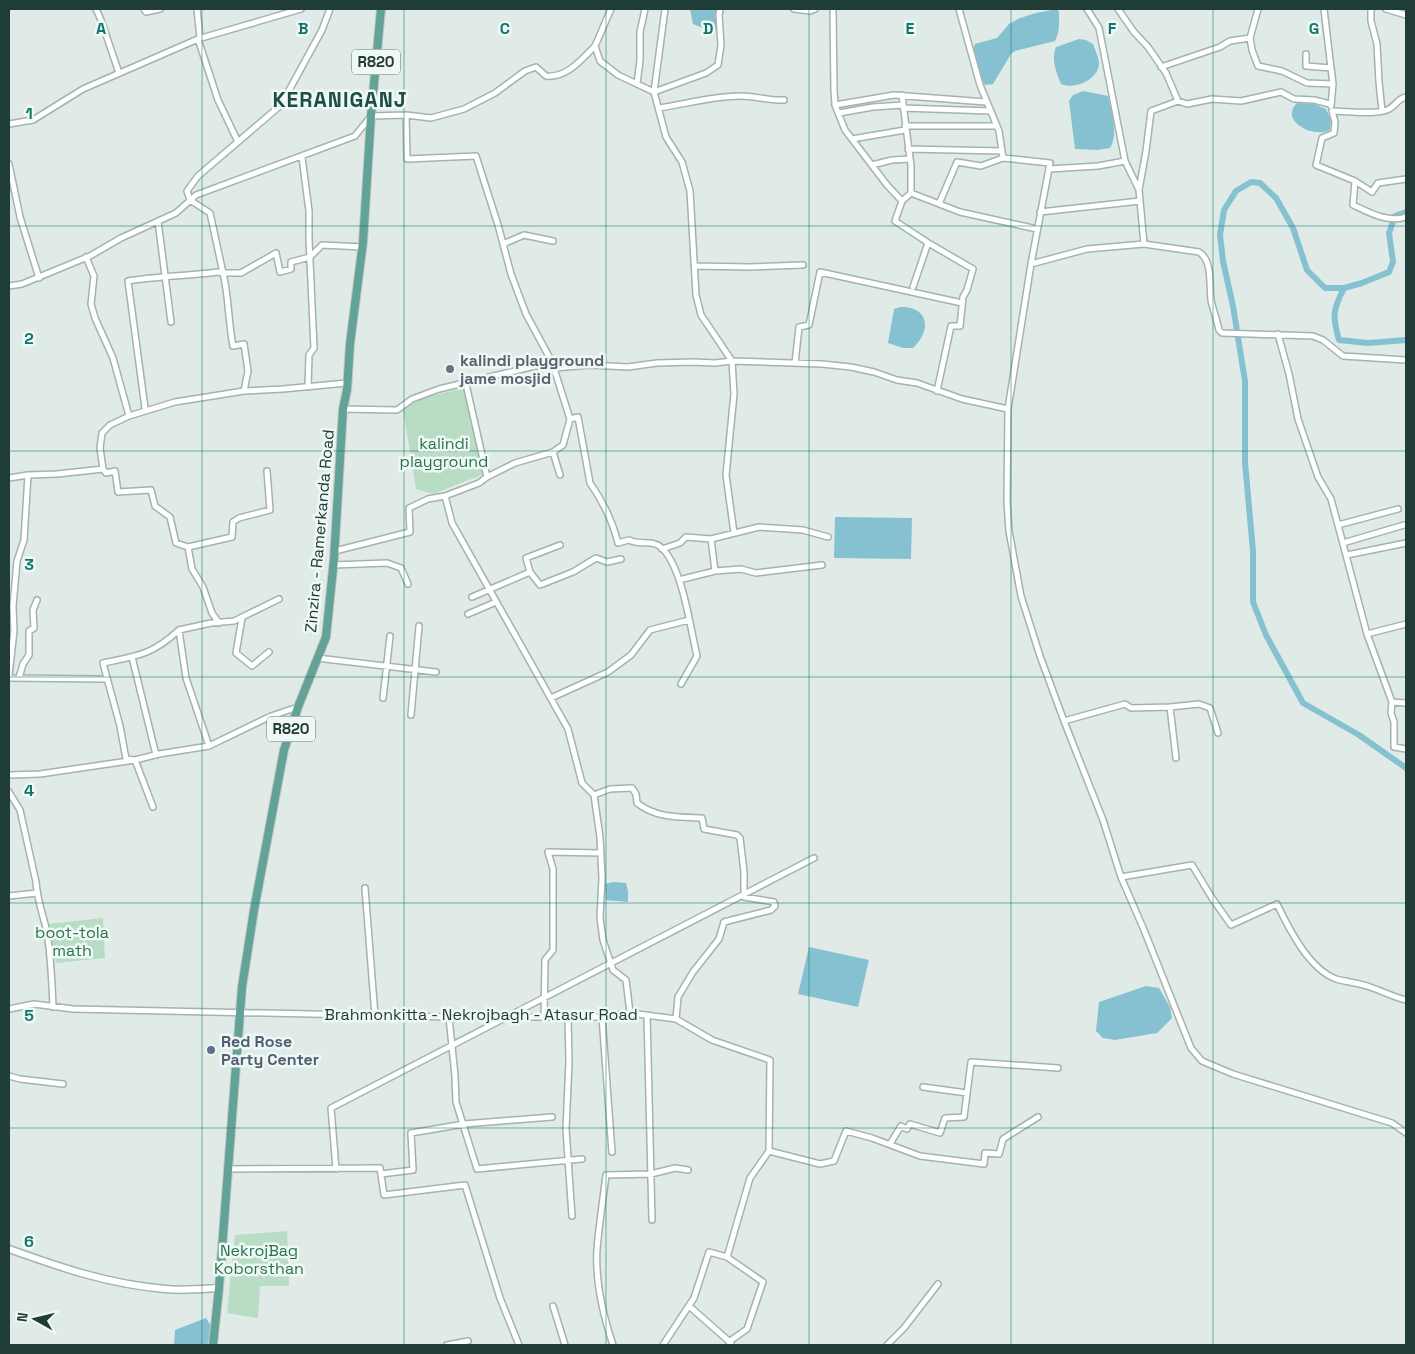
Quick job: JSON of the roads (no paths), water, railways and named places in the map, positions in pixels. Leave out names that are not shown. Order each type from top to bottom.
[{"type":"main road","name":"Zinzira - Ramerkanda Road","points":[[212,1345],[219,1288],[242,987],[252,919],[284,750],[298,706],[326,637],[334,565],[344,408],[362,247],[381,9]]},
{"type":"street","points":[[96,9],[119,74]]},
{"type":"street","points":[[144,9],[146,12],[160,9]]},
{"type":"street","points":[[197,9],[199,39],[218,100],[238,142]]},
{"type":"street","points":[[9,124],[33,120],[83,89],[199,39],[301,9]]},
{"type":"street","points":[[244,391],[248,371],[244,344],[233,346],[228,323],[228,304],[224,273],[210,213],[190,200],[187,192],[198,176],[281,105],[322,30],[330,9]]},
{"type":"street","points":[[9,286],[39,278],[86,257],[121,238],[176,213],[196,195],[355,136],[371,116],[406,115],[431,118],[464,110],[495,92],[524,71],[536,67],[546,76],[554,77],[573,68],[595,46],[611,9]]},
{"type":"street","points":[[637,84],[640,60],[640,32],[645,9]]},
{"type":"street","points":[[665,9],[654,92],[666,136],[682,162],[690,191],[696,295],[701,315],[732,361],[734,394],[726,475],[734,534]]},
{"type":"street","points":[[595,46],[600,61],[618,75],[654,92],[706,73],[718,65],[721,45],[720,9]]},
{"type":"street","points":[[794,9],[810,11],[815,9]]},
{"type":"street","points":[[833,9],[835,105],[845,130],[887,185],[902,201]]},
{"type":"street","points":[[958,9],[986,102],[997,126],[1003,158]]},
{"type":"street","points":[[1087,9],[1099,28],[1125,161],[1138,190],[1144,244]]},
{"type":"street","points":[[1118,9],[1166,73],[1178,101]]},
{"type":"street","points":[[1258,9],[1250,38],[1258,66],[1282,71],[1307,83],[1333,84]]},
{"type":"street","points":[[1324,9],[1333,84],[1330,104],[1336,122],[1334,133],[1322,138],[1316,165],[1355,181],[1372,192],[1378,183],[1406,179]]},
{"type":"street","points":[[1370,9],[1371,22],[1377,44],[1382,111]]},
{"type":"street","points":[[1386,9],[1406,15]]},
{"type":"street","points":[[1161,66],[1220,47],[1230,41],[1250,38]]},
{"type":"street","points":[[1306,54],[1306,66],[1331,68]]},
{"type":"street","points":[[1138,190],[1151,111],[1178,101],[1187,104],[1212,99],[1241,101],[1281,92],[1294,99],[1314,100],[1330,104]]},
{"type":"street","points":[[835,105],[894,95],[986,102]]},
{"type":"street","points":[[902,95],[910,159],[911,193]]},
{"type":"street","points":[[659,108],[722,97],[756,96],[773,100],[784,100]]},
{"type":"street","points":[[1332,111],[1382,111],[1390,109],[1401,98],[1406,97]]},
{"type":"street","points":[[839,113],[873,107],[903,106],[990,111]]},
{"type":"street","points":[[335,551],[410,532],[409,508],[428,499],[445,496],[479,483],[515,462],[553,452],[563,445],[570,419],[552,362],[526,314],[511,274],[476,156],[407,159],[406,115]]},
{"type":"street","points":[[852,139],[905,128],[997,126]]},
{"type":"street","points":[[908,149],[1002,151]]},
{"type":"street","points":[[302,157],[309,211],[314,348],[309,355],[308,388]]},
{"type":"street","points":[[939,204],[957,162],[981,166],[1003,158],[1050,163],[1031,264],[1008,409],[1007,502],[1009,531],[1021,596],[1064,721],[1103,820],[1121,877],[1191,1048],[1202,1062],[1232,1074],[1392,1123],[1406,1132]]},
{"type":"street","points":[[872,165],[892,160],[910,159]]},
{"type":"street","points":[[1049,169],[1098,166],[1125,161]]},
{"type":"street","points":[[9,164],[20,217],[39,278]]},
{"type":"street","points":[[1355,181],[1353,205],[1376,216],[1398,220],[1406,218]]},
{"type":"street","points":[[911,193],[960,212],[1037,229]]},
{"type":"street","points":[[911,193],[902,201],[895,221],[973,269],[962,303],[960,326],[951,326],[937,391]]},
{"type":"street","points":[[1040,212],[1140,201]]},
{"type":"street","points":[[158,221],[171,322]]},
{"type":"street","points":[[503,244],[524,235],[552,240]]},
{"type":"street","points":[[913,287],[928,243]]},
{"type":"street","points":[[1031,264],[1087,250],[1144,244],[1199,252],[1204,255],[1208,264],[1212,300],[1219,330],[1222,333],[1313,336],[1323,340],[1343,356],[1406,360]]},
{"type":"street","points":[[145,408],[128,281],[218,272],[241,273],[276,253],[280,272],[291,270],[291,262],[310,257],[322,245],[362,247]]},
{"type":"street","points":[[86,257],[94,276],[92,304],[95,318],[113,358],[129,416]]},
{"type":"street","points":[[694,266],[750,267],[804,265]]},
{"type":"street","points":[[795,363],[799,327],[809,325],[820,272],[962,303]]},
{"type":"street","points":[[1278,334],[1289,374],[1298,419],[1318,477],[1331,498],[1368,634],[1392,702],[1390,714],[1394,722],[1394,747],[1406,749]]},
{"type":"street","points":[[554,368],[590,365],[628,366],[675,362],[715,363],[732,361],[851,367],[897,380],[917,383],[962,399],[1008,409]]},
{"type":"street","points":[[344,408],[397,410],[412,399],[439,389],[552,362]]},
{"type":"street","points":[[267,471],[270,510],[239,518],[233,522],[232,537],[188,547],[176,543],[170,516],[155,506],[151,490],[118,492],[115,471],[106,473],[103,469],[100,448],[102,433],[110,425],[129,416],[175,402],[244,391],[308,388],[347,383]]},
{"type":"street","points":[[466,384],[487,477]]},
{"type":"street","points":[[570,419],[578,417],[590,483],[615,531],[618,543],[629,540],[636,543],[653,543],[662,548],[677,571],[697,656],[681,684]]},
{"type":"street","points":[[553,452],[560,475]]},
{"type":"street","points":[[9,478],[103,469]]},
{"type":"street","points":[[28,475],[24,540],[17,561],[12,592],[9,677],[106,679]]},
{"type":"street","points":[[445,496],[452,523],[568,729],[582,783],[594,796],[600,837],[600,918],[603,940],[613,970],[626,980],[630,1013]]},
{"type":"street","points":[[1338,526],[1398,509]]},
{"type":"street","points":[[1343,542],[1404,525]]},
{"type":"street","points":[[662,548],[680,543],[686,536],[711,539],[759,527],[803,530],[828,537]]},
{"type":"street","points":[[711,539],[715,571]]},
{"type":"street","points":[[1347,555],[1406,543]]},
{"type":"street","points":[[560,545],[526,558],[530,572],[540,585],[573,572],[596,558],[607,562],[621,559]]},
{"type":"street","points":[[188,547],[192,570],[203,587],[212,613],[219,623]]},
{"type":"street","points":[[334,565],[387,563],[401,568],[408,584]]},
{"type":"street","points":[[679,580],[715,571],[741,569],[756,574],[822,565]]},
{"type":"street","points":[[472,597],[530,572]]},
{"type":"street","points":[[135,760],[126,759],[120,726],[103,663],[149,652],[165,643],[180,630],[210,623],[234,621],[279,599]]},
{"type":"street","points":[[19,678],[23,664],[29,655],[29,631],[34,628],[33,610],[37,600]]},
{"type":"street","points":[[468,614],[496,602]]},
{"type":"street","points":[[242,618],[236,652],[254,666],[269,652]]},
{"type":"street","points":[[551,698],[608,672],[631,655],[650,630],[689,620]]},
{"type":"street","points":[[1368,634],[1406,624]]},
{"type":"street","points":[[411,715],[419,626]]},
{"type":"street","points":[[180,630],[186,678],[209,746]]},
{"type":"street","points":[[383,698],[390,636]]},
{"type":"street","points":[[132,657],[156,755]]},
{"type":"street","points":[[317,658],[436,672]]},
{"type":"street","points":[[1392,702],[1406,703]]},
{"type":"street","points":[[1064,721],[1125,704],[1131,708],[1200,704],[1210,708],[1218,733]]},
{"type":"street","points":[[9,774],[40,774],[135,760],[209,746],[271,716],[298,706]]},
{"type":"street","points":[[1170,707],[1176,758]]},
{"type":"street","points":[[135,760],[153,808]]},
{"type":"street","points":[[594,796],[610,789],[632,788],[636,794],[637,803],[645,809],[672,818],[702,818],[704,829],[737,835],[740,838],[741,845],[744,897],[774,902],[775,906],[771,910],[724,922],[718,939],[693,972],[678,997],[676,1019]]},
{"type":"street","points":[[9,792],[20,810],[36,882],[51,960],[53,1007]]},
{"type":"street","points":[[544,1017],[545,960],[552,950],[553,869],[548,852],[601,853]]},
{"type":"street","points":[[336,1169],[332,1108],[814,858]]},
{"type":"street","points":[[1121,877],[1192,865],[1231,925],[1277,904],[1292,935],[1312,962],[1334,978],[1370,987],[1396,998],[1406,1000]]},
{"type":"street","points":[[365,888],[374,1016]]},
{"type":"street","points":[[9,896],[37,893]]},
{"type":"street","name":"Brahmonkitta - Nekrojbagh - Atasur Road","points":[[9,1009],[34,1004],[82,1010],[448,1018],[602,1017],[630,1013],[676,1019],[712,1040],[770,1060],[768,1151]]},
{"type":"street","points":[[647,1014],[652,1220]]},
{"type":"street","points":[[568,1017],[569,1062],[566,1129],[572,1216]]},
{"type":"street","points":[[602,1017],[612,1152]]},
{"type":"street","points":[[448,1018],[456,1102],[478,1169],[582,1158]]},
{"type":"street","points":[[890,1144],[901,1126],[907,1129],[910,1124],[940,1133],[945,1118],[964,1117],[971,1062],[1058,1068]]},
{"type":"street","points":[[9,1076],[64,1084]]},
{"type":"street","points":[[923,1087],[967,1093]]},
{"type":"street","points":[[381,1174],[413,1170],[411,1133],[464,1124],[552,1117]]},
{"type":"street","points":[[727,1257],[750,1178],[768,1151],[820,1164],[834,1161],[846,1131],[890,1144],[920,1156],[984,1164],[985,1153],[999,1154],[1003,1139],[1038,1117]]},
{"type":"street","points":[[228,1169],[380,1168],[384,1195],[465,1185],[500,1298],[519,1345]]},
{"type":"street","points":[[613,1345],[606,1324],[597,1266],[597,1250],[606,1175],[651,1174],[675,1168],[688,1170]]},
{"type":"street","points":[[9,1249],[94,1278],[130,1285],[168,1290],[219,1288]]},
{"type":"street","points":[[663,1345],[694,1298],[708,1252],[727,1257],[763,1282],[747,1329],[729,1343],[689,1306]]},
{"type":"street","points":[[888,1345],[904,1328],[938,1284]]},
{"type":"street","points":[[554,1306],[565,1345]]},
{"type":"street","points":[[447,1345],[468,1342]]},
{"type":"water","points":[[690,9],[724,9],[722,22],[717,30],[693,24]]},
{"type":"water","points":[[1057,9],[1059,12],[1059,27],[1055,41],[1015,51],[1011,54],[993,84],[985,85],[977,71],[974,59],[973,49],[975,44],[997,38],[1009,24],[1020,18]]},
{"type":"water","points":[[1079,39],[1093,44],[1099,61],[1098,70],[1090,79],[1078,85],[1066,86],[1061,84],[1056,70],[1054,61],[1056,47]]},
{"type":"water","points":[[1083,91],[1108,96],[1114,129],[1113,142],[1110,148],[1097,150],[1075,149],[1069,101],[1073,95]]},
{"type":"water","points":[[1297,103],[1314,104],[1326,109],[1331,120],[1330,130],[1315,132],[1300,126],[1292,116],[1293,109]]},
{"type":"water","points":[[901,307],[918,311],[925,321],[923,334],[913,348],[903,348],[888,343],[894,309]]},
{"type":"water","points":[[835,517],[912,518],[911,559],[834,558]]},
{"type":"water","points":[[613,882],[626,883],[628,902],[606,900],[605,884]]},
{"type":"water","points":[[809,947],[869,960],[858,1007],[798,994]]},
{"type":"water","points":[[1146,986],[1159,988],[1170,1007],[1172,1018],[1157,1033],[1115,1040],[1103,1038],[1096,1031],[1099,1002]]},
{"type":"water","points":[[206,1318],[213,1329],[207,1345],[174,1345],[175,1330]]},
{"type":"waterway","points":[[1344,288],[1325,288],[1307,270],[1293,228],[1276,198],[1260,183],[1251,182],[1236,191],[1224,210],[1220,235],[1245,381],[1245,462],[1253,551],[1253,602],[1266,635],[1303,703],[1359,735],[1406,768]]},
{"type":"waterway","points":[[1406,212],[1395,216],[1389,233],[1393,262],[1389,272],[1344,288],[1335,313],[1335,324],[1339,340],[1368,343],[1406,340]]},
{"type":"place","name":"kalindi playground jame mosjid","points":[[450,369]]},
{"type":"place","name":"Red Rose Party Center","points":[[211,1050]]},
{"type":"district","name":"KERANIGANJ","points":[[340,100]]},
{"type":"park label","name":"kalindi playground","points":[[444,452]]},
{"type":"park label","name":"boot-tola math","points":[[72,941]]},
{"type":"park label","name":"NekrojBag Koborsthan","points":[[259,1259]]}]
